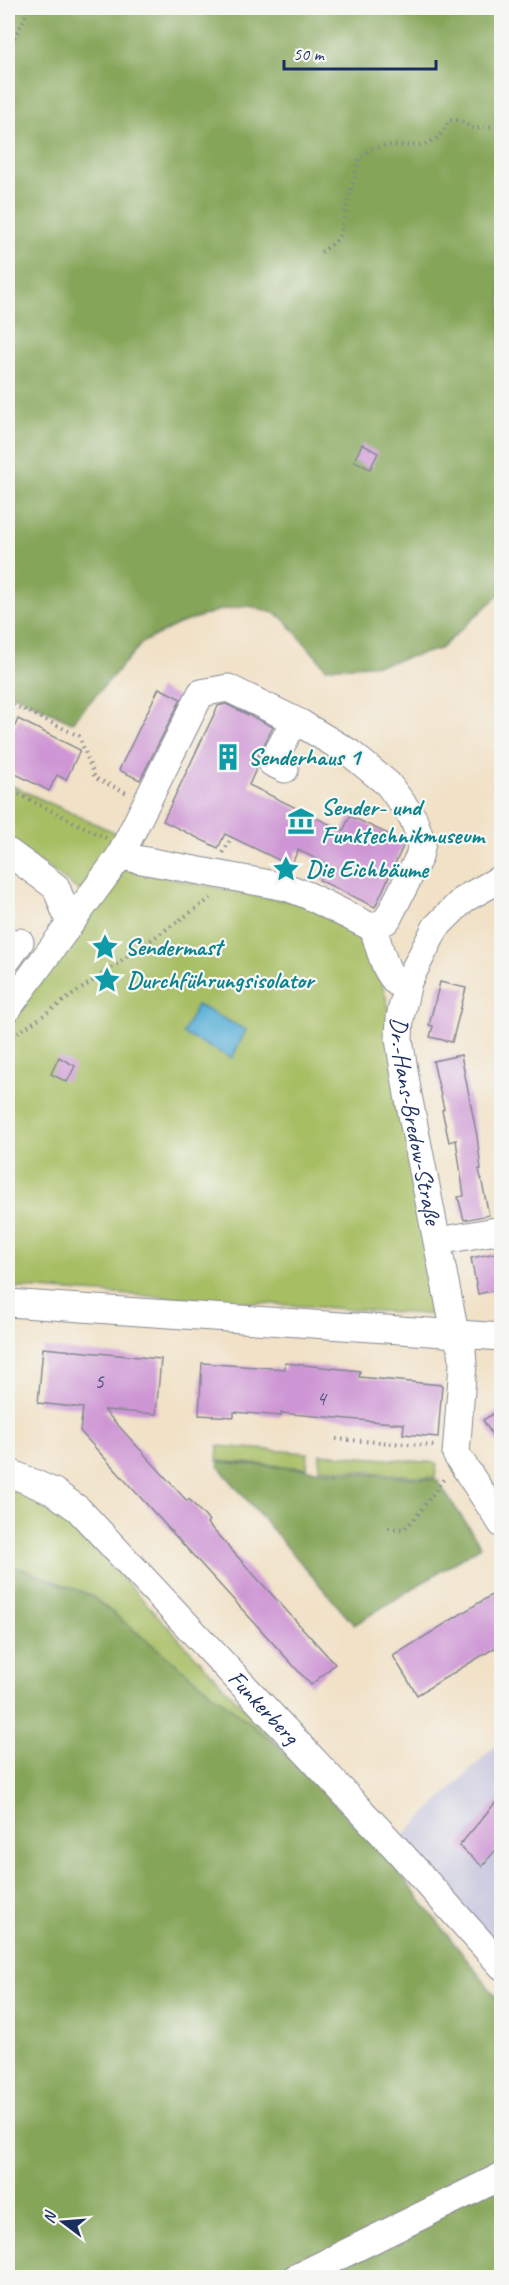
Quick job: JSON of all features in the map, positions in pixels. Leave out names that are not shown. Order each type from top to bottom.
[{"type":"street","points":[[8,1008],[120,856],[201,693],[228,688],[300,723],[351,753],[388,784],[413,818],[422,843],[419,857],[404,891],[387,920],[374,928]]},
{"type":"street","points":[[285,769],[272,763],[289,730],[300,723]]},
{"type":"street","points":[[8,852],[56,887],[70,924]]},
{"type":"street","points":[[120,856],[286,887],[307,895],[374,928],[388,973],[395,984],[406,989]]},
{"type":"street","name":"Dr.-Hans-Bredow-Straße","points":[[501,878],[464,900],[436,927],[417,961],[406,989],[400,1018],[399,1039],[455,1333],[462,1350],[463,1365],[456,1454],[501,1524]]},
{"type":"street","points":[[438,1241],[501,1230]]},
{"type":"street","points":[[8,1303],[501,1337]]},
{"type":"street","name":"Funkerberg","points":[[8,1473],[54,1492],[78,1509],[395,1847],[501,1966]]},
{"type":"street","points":[[295,2277],[501,2176]]},
{"type":"path","points":[[8,48],[29,8]]},
{"type":"path","points":[[321,252],[335,242],[340,234],[359,159],[367,150],[378,145],[417,145],[437,139],[450,120],[459,120],[474,129],[501,125]]},
{"type":"path","points":[[8,702],[79,736],[94,777],[147,802]]},
{"type":"path","points":[[8,789],[105,836],[120,856]]},
{"type":"path","points":[[8,1040],[238,879]]},
{"type":"path","points":[[336,1439],[437,1445]]},
{"type":"path","points":[[388,1528],[404,1529],[416,1517],[445,1477],[448,1469]]},
{"type":"shaded area","points":[[501,1740],[501,1951],[401,1838]]},
{"type":"green space","points":[[8,8],[501,8],[501,593],[440,649],[383,664],[326,668],[283,618],[249,606],[220,610],[179,624],[143,642],[72,722],[8,692]]},
{"type":"green space","points":[[8,784],[118,834],[81,892],[8,839]]},
{"type":"green space","points":[[125,869],[308,904],[358,926],[377,964],[391,1017],[440,1315],[8,1287],[8,1024],[116,872]]},
{"type":"green space","points":[[218,1446],[308,1453],[307,1468],[217,1461]]},
{"type":"green space","points":[[320,1454],[437,1463],[435,1478],[319,1468]]},
{"type":"green space","points":[[219,1462],[437,1480],[481,1546],[354,1625],[218,1466]]},
{"type":"green space","points":[[8,1486],[56,1507],[284,1751],[90,1595],[8,1564]]},
{"type":"green space","points":[[8,1564],[90,1595],[284,1751],[392,1864],[501,2003],[501,2277],[8,2277]]},
{"type":"water","points":[[197,1005],[246,1030],[232,1058],[183,1034]]},
{"type":"building","points":[[362,444],[378,453],[370,469],[354,461]]},
{"type":"building","points":[[159,688],[181,699],[140,780],[119,770]]},
{"type":"building","points":[[226,704],[273,727],[258,756],[257,767],[249,785],[343,831],[350,816],[405,842],[375,907],[319,880],[327,864],[298,850],[291,866],[225,834],[218,848],[163,821],[218,706]]},
{"type":"building","points":[[18,719],[80,750],[66,780],[57,775],[49,791],[8,770],[13,753],[8,750],[8,722],[15,726]]},
{"type":"building","points":[[440,982],[466,988],[452,1042],[430,1037],[433,1026],[429,1025]]},
{"type":"building","points":[[461,1055],[477,1136],[481,1169],[479,1169],[489,1215],[464,1220],[458,1197],[464,1196],[456,1140],[449,1142],[433,1061]]},
{"type":"building","points":[[59,1057],[75,1066],[67,1082],[51,1074]]},
{"type":"building","points":[[501,1252],[501,1289],[478,1294],[471,1258]]},
{"type":"building","points":[[43,1348],[161,1359],[156,1414],[104,1410],[187,1501],[189,1499],[209,1521],[207,1523],[335,1664],[311,1685],[80,1431],[83,1408],[38,1403]]},
{"type":"building","points":[[202,1363],[285,1369],[285,1363],[360,1371],[359,1377],[442,1385],[438,1437],[403,1434],[404,1424],[281,1413],[281,1416],[234,1412],[234,1417],[199,1415]]},
{"type":"building","points":[[501,1409],[501,1450],[483,1420]]},
{"type":"building","points":[[501,1589],[501,1644],[417,1695],[393,1656]]},
{"type":"building","points":[[501,1796],[501,1844],[482,1866],[459,1846]]},
{"type":"place","name":"Senderhaus 1","points":[[228,757]]},
{"type":"place","name":"Sender- und Funktechnikmuseum","points":[[301,821]]},
{"type":"place","name":"Die Eichbäume","points":[[286,869]]},
{"type":"place","name":"Sendermast","points":[[105,947]]},
{"type":"place","name":"Durchführungsisolator","points":[[107,980]]}]
